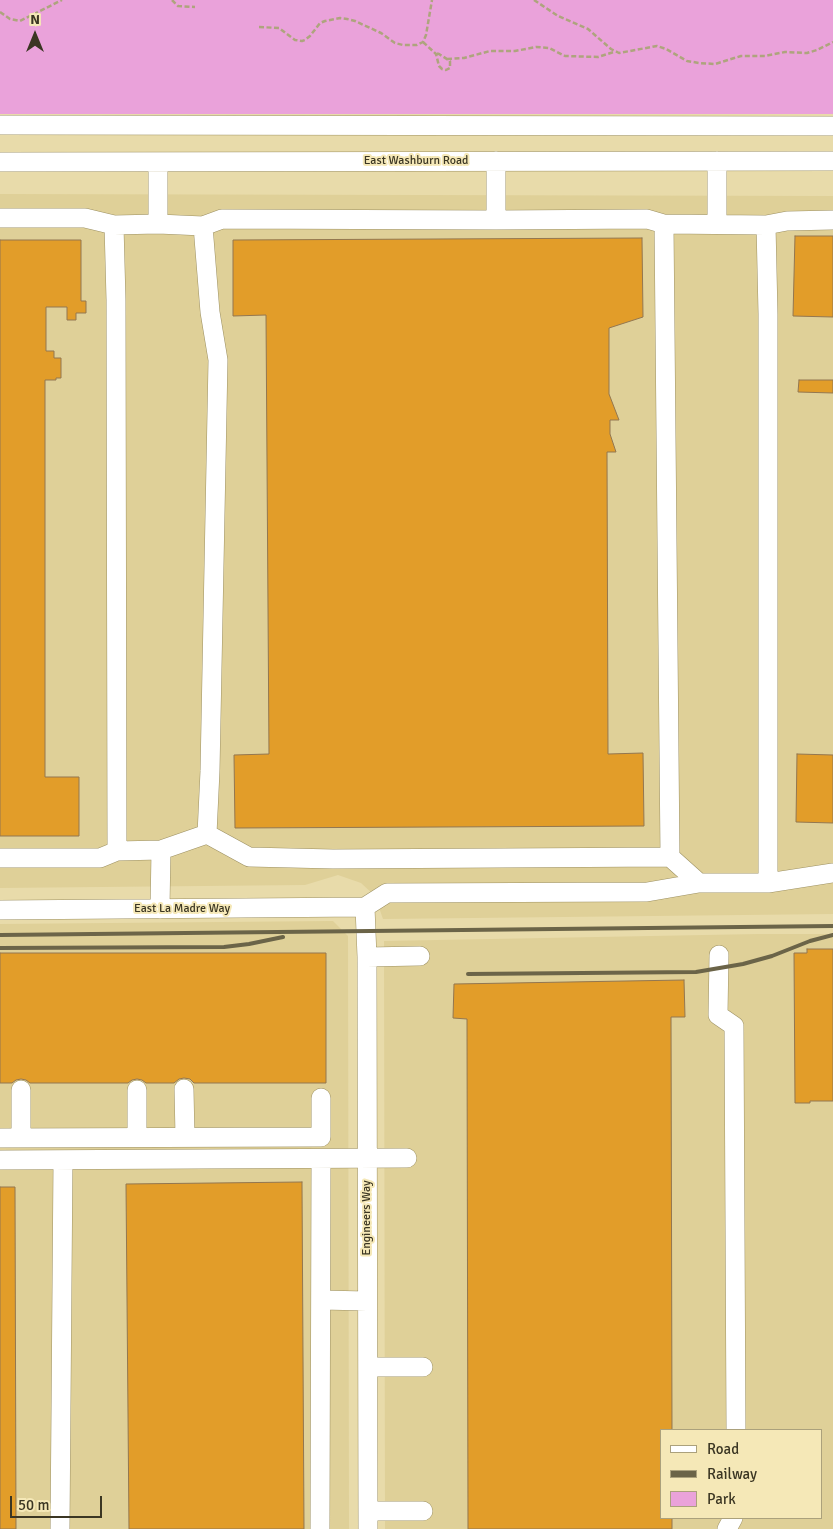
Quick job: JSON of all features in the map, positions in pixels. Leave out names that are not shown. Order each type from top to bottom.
[{"type":"street","points":[[0,125],[833,126]]},
{"type":"street","points":[[496,161],[496,220]]},
{"type":"street","points":[[717,161],[717,224]]},
{"type":"street","name":"East Washburn Road","points":[[0,162],[833,161]]},
{"type":"street","points":[[158,162],[158,224]]},
{"type":"street","points":[[0,218],[85,218],[114,225],[203,226],[222,219],[647,219],[664,224],[766,225],[787,220],[833,220]]},
{"type":"street","points":[[664,224],[670,857]]},
{"type":"street","points":[[114,225],[116,300],[117,851]]},
{"type":"street","points":[[766,225],[768,334],[768,882]]},
{"type":"street","points":[[203,226],[210,312],[218,360],[207,834]]},
{"type":"street","points":[[0,858],[100,858],[117,851],[161,850],[207,834],[249,857],[333,860],[670,857],[699,882]]},
{"type":"street","points":[[160,909],[161,850]]},
{"type":"street","points":[[365,907],[388,893],[647,892],[699,882],[768,882],[833,873]]},
{"type":"street","name":"East La Madre Way","points":[[0,910],[365,907]]},
{"type":"street","name":"Engineers Way","points":[[365,907],[367,957],[368,1520]]},
{"type":"street","points":[[719,955],[718,1015],[734,1026],[736,1429]]},
{"type":"street","points":[[367,957],[420,956]]},
{"type":"street","points":[[184,1089],[185,1137]]},
{"type":"street","points":[[21,1090],[21,1138]]},
{"type":"street","points":[[136,1090],[137,1137]]},
{"type":"street","points":[[0,1138],[321,1137],[321,1098]]},
{"type":"street","points":[[0,1160],[321,1160],[407,1158]]},
{"type":"street","points":[[60,1529],[63,1160]]},
{"type":"street","points":[[320,1529],[321,1160]]},
{"type":"street","points":[[321,1300],[368,1301]]},
{"type":"street","points":[[368,1367],[423,1367]]},
{"type":"street","points":[[368,1520],[423,1511]]},
{"type":"path","points":[[0,12],[20,21],[62,0]]},
{"type":"path","points":[[172,0],[178,6],[195,8]]},
{"type":"path","points":[[259,27],[279,28],[295,40],[302,41],[310,36],[320,24],[340,18],[370,27],[403,46],[417,45],[423,42],[426,35],[432,0]]},
{"type":"path","points":[[534,0],[558,16],[588,29],[615,52]]},
{"type":"path","points":[[423,42],[434,53],[447,59],[451,64],[450,68],[442,69],[434,53]]},
{"type":"path","points":[[447,59],[464,58],[490,51],[515,51],[536,47],[548,48],[565,56],[598,56],[657,46],[687,61],[716,64],[741,56],[765,56],[785,52],[807,53],[833,42]]},
{"type":"shaded area","points":[[0,194],[833,196],[833,914],[383,919],[375,896],[361,883],[338,875],[305,885],[0,888]]},
{"type":"shaded area","points":[[333,921],[348,936],[349,1529],[0,1529],[0,924]]},
{"type":"shaded area","points":[[833,934],[833,1529],[385,1529],[384,941]]},
{"type":"green space","points":[[0,0],[833,0],[833,114],[0,114]]},
{"type":"building","points":[[795,236],[833,236],[833,317],[793,316]]},
{"type":"building","points":[[642,238],[643,317],[609,328],[609,394],[619,420],[610,420],[610,434],[616,452],[607,452],[608,754],[643,753],[644,826],[235,828],[234,755],[269,754],[266,315],[233,316],[233,240]]},
{"type":"building","points":[[0,240],[81,240],[81,301],[86,301],[86,313],[76,313],[76,320],[67,320],[67,307],[46,307],[46,351],[54,351],[54,358],[61,358],[61,378],[45,380],[45,777],[79,777],[79,836],[0,836]]},
{"type":"building","points":[[799,380],[833,380],[833,393],[798,392]]},
{"type":"building","points":[[797,754],[833,755],[833,823],[796,822]]},
{"type":"building","points":[[807,949],[833,949],[833,1101],[795,1103],[794,953],[807,953]]},
{"type":"building","points":[[0,953],[326,953],[326,1083],[194,1083],[190,1079],[184,1078],[174,1083],[146,1083],[137,1079],[128,1083],[30,1083],[21,1079],[12,1083],[0,1083]]},
{"type":"building","points":[[684,980],[685,1017],[671,1017],[672,1429],[660,1429],[660,1519],[672,1519],[672,1529],[468,1529],[467,1019],[453,1018],[454,984]]},
{"type":"building","points":[[302,1182],[304,1529],[129,1529],[126,1184]]},
{"type":"building","points":[[0,1187],[15,1187],[16,1529],[0,1529]]},
{"type":"railway","points":[[0,935],[833,926]]},
{"type":"railway","points":[[468,974],[696,972],[743,964],[833,935]]},
{"type":"railway","points":[[0,948],[224,947],[283,937]]}]
